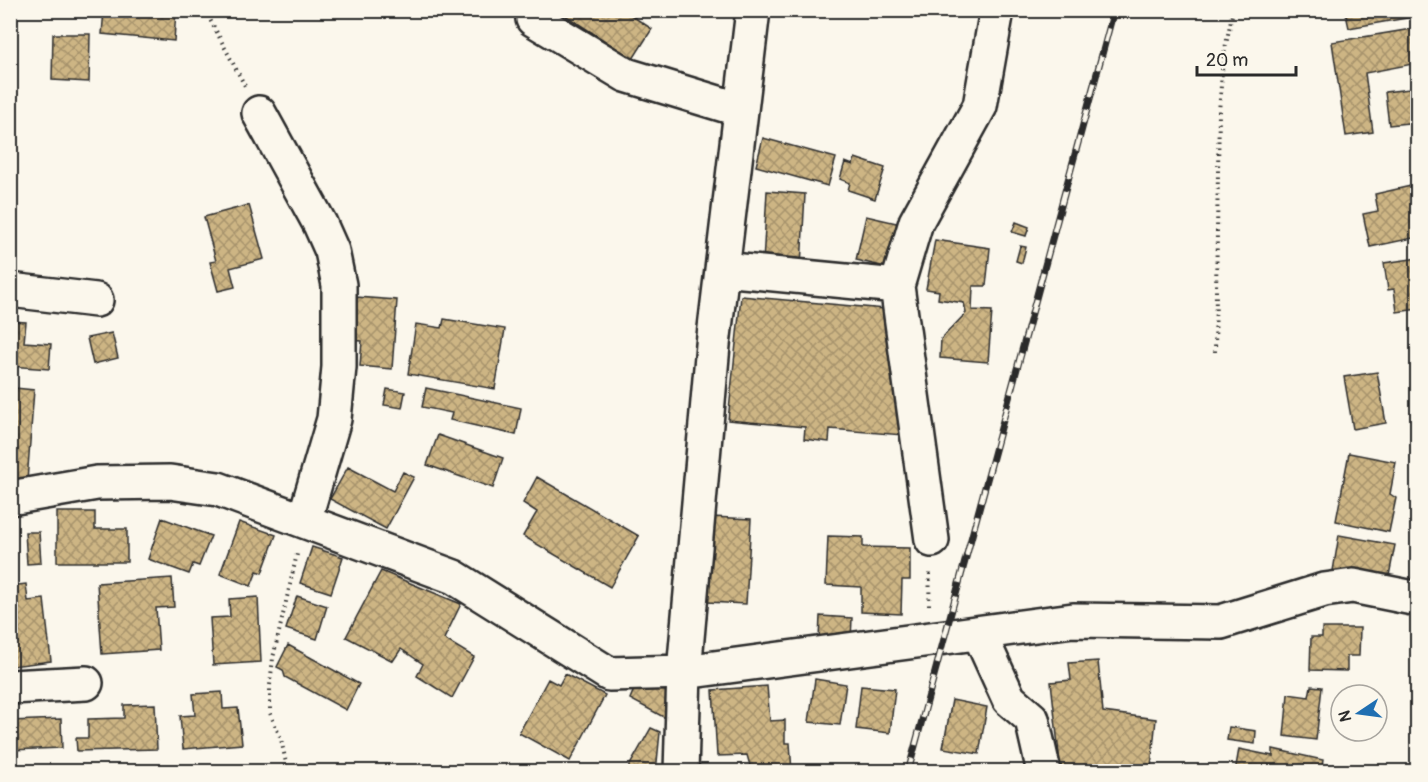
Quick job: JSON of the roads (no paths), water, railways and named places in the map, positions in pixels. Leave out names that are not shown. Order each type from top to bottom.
[{"type":"street","points":[[681,771],[684,672],[713,345],[753,10]]},
{"type":"street","points":[[932,540],[897,286],[916,222],[980,106],[997,10]]},
{"type":"street","points":[[533,18],[626,75],[741,110]]},
{"type":"street","points":[[259,113],[320,224],[332,251],[339,285],[339,367],[334,419],[304,521]]},
{"type":"street","points":[[722,269],[897,286]]},
{"type":"street","points":[[10,291],[96,300]]},
{"type":"street","points":[[10,498],[97,483],[170,482],[219,489],[454,577],[609,674],[684,672],[1073,620],[1221,622],[1324,590],[1353,586],[1418,599]]},
{"type":"street","points":[[979,633],[1009,699],[1032,719],[1044,771]]},
{"type":"street","points":[[10,687],[86,683]]},
{"type":"railway","points":[[908,772],[1114,10]]}]
